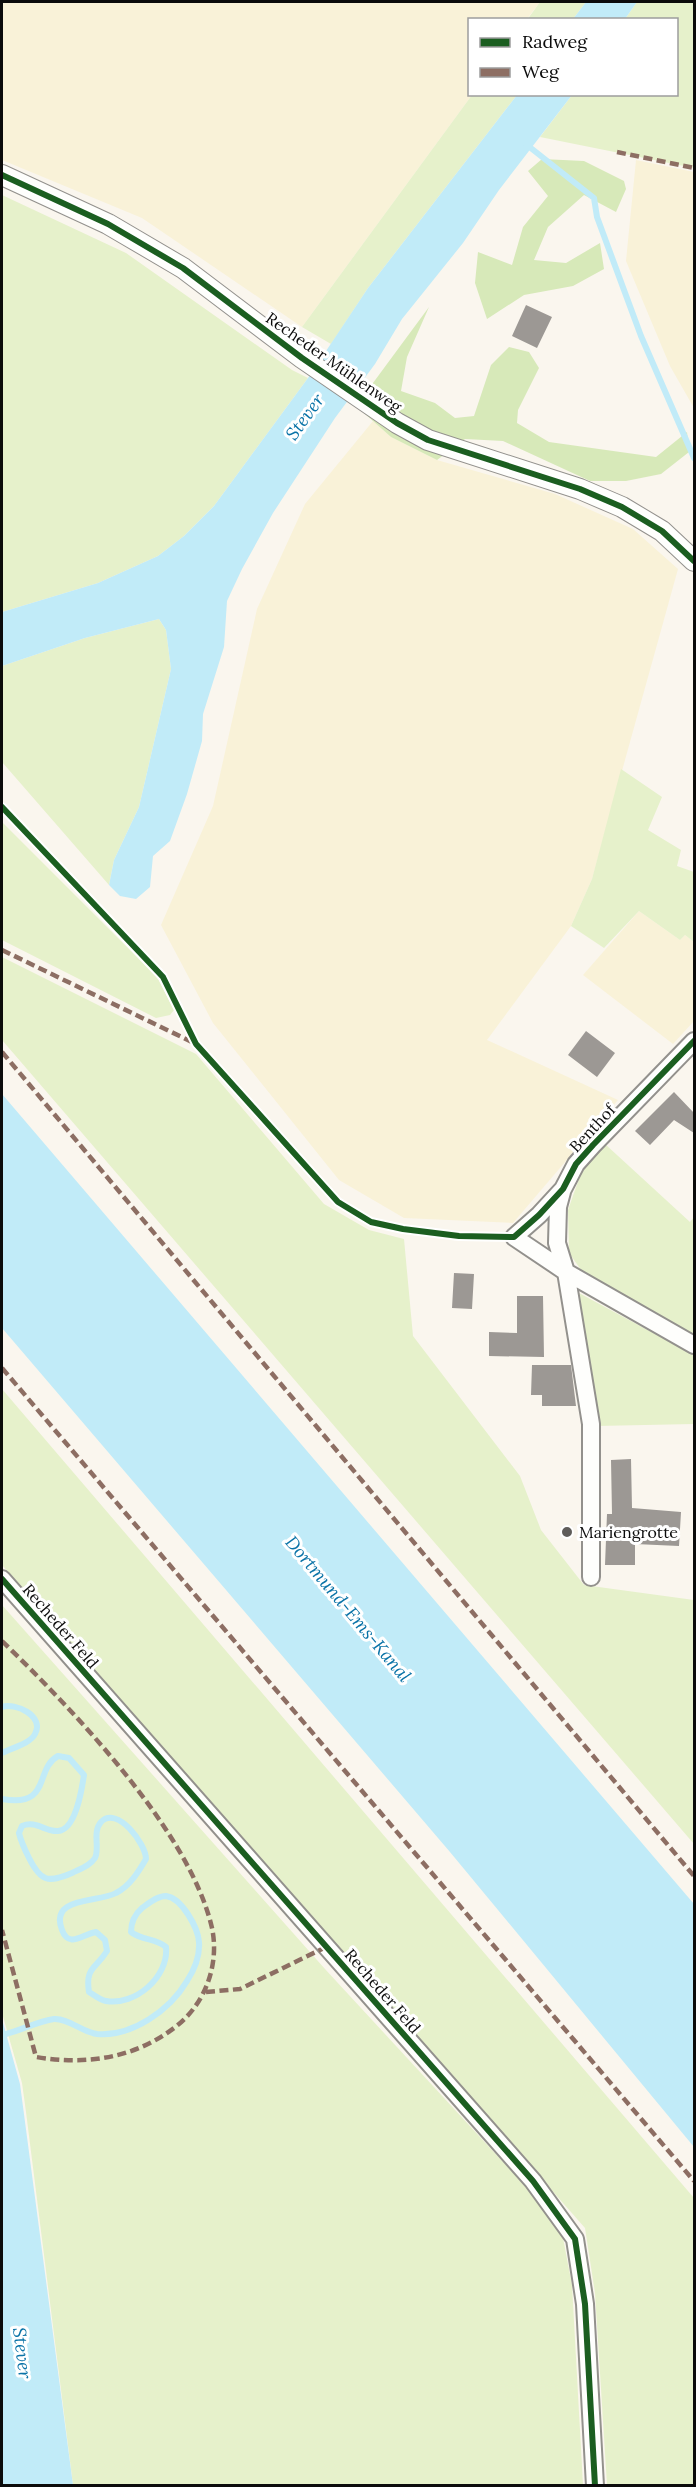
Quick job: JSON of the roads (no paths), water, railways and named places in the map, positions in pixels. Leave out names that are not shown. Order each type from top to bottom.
[{"type":"street","name":"Recheder Mühlenweg","points":[[2,175],[108,224],[183,268],[374,410],[428,440],[580,489],[622,507],[662,531],[694,561]]},
{"type":"street","name":"Benthof","points":[[694,1041],[593,1145],[576,1164],[563,1189],[514,1237],[566,1272],[694,1345]]},
{"type":"street","points":[[563,1189],[558,1207],[557,1243],[566,1272],[591,1424],[591,1577]]},
{"type":"street","name":"Recheder Feld","points":[[2,1579],[533,2181],[575,2239],[585,2304],[596,2486]]},
{"type":"water","points":[[586,2],[637,2],[626,18],[574,18]]},
{"type":"water","name":"Stever","points":[[516,96],[571,96],[499,190],[463,243],[402,319],[375,364],[335,418],[273,513],[227,601],[224,647],[203,714],[202,741],[187,794],[170,841],[153,856],[150,887],[136,899],[120,896],[109,885],[114,860],[139,807],[171,669],[166,630],[159,619],[85,638],[2,666],[2,612],[98,583],[158,556],[184,536],[214,506],[308,378],[368,288]]},
{"type":"water","name":"Dortmund-Ems-Kanal","points":[[2,1094],[694,1904],[694,2147],[450,1852],[2,1328]]},
{"type":"water","name":"Stever","points":[[2,2019],[20,2084],[73,2485],[2,2485]]},
{"type":"waterway","points":[[527,145],[594,198],[597,217],[641,336],[694,458]]},
{"type":"waterway","points":[[2,1707],[14,1707],[27,1712],[36,1721],[37,1727],[35,1734],[29,1740],[2,1753]]},
{"type":"waterway","points":[[2,1799],[28,1798],[40,1786],[51,1762],[58,1756],[69,1758],[84,1775],[77,1807],[69,1824],[58,1831],[32,1824],[22,1826],[19,1833],[23,1846],[37,1872],[46,1878],[57,1878],[85,1867],[93,1861],[96,1854],[98,1826],[108,1818],[115,1818],[130,1829],[145,1852],[146,1859],[126,1886],[108,1896],[77,1902],[62,1911],[60,1919],[62,1930],[68,1939],[77,1939],[96,1932],[105,1940],[107,1951],[90,1973],[89,1992],[104,2000],[128,1999],[139,1994],[156,1979],[162,1969],[166,1947],[131,1932],[132,1922],[137,1913],[156,1898],[166,1896],[178,1902],[192,1922],[199,1942],[199,1952],[190,1977],[171,2002],[149,2020],[123,2031],[97,2034],[54,2019],[6,2034]]},
{"type":"place","name":"Mariengrotte","points":[[567,1532]]}]
